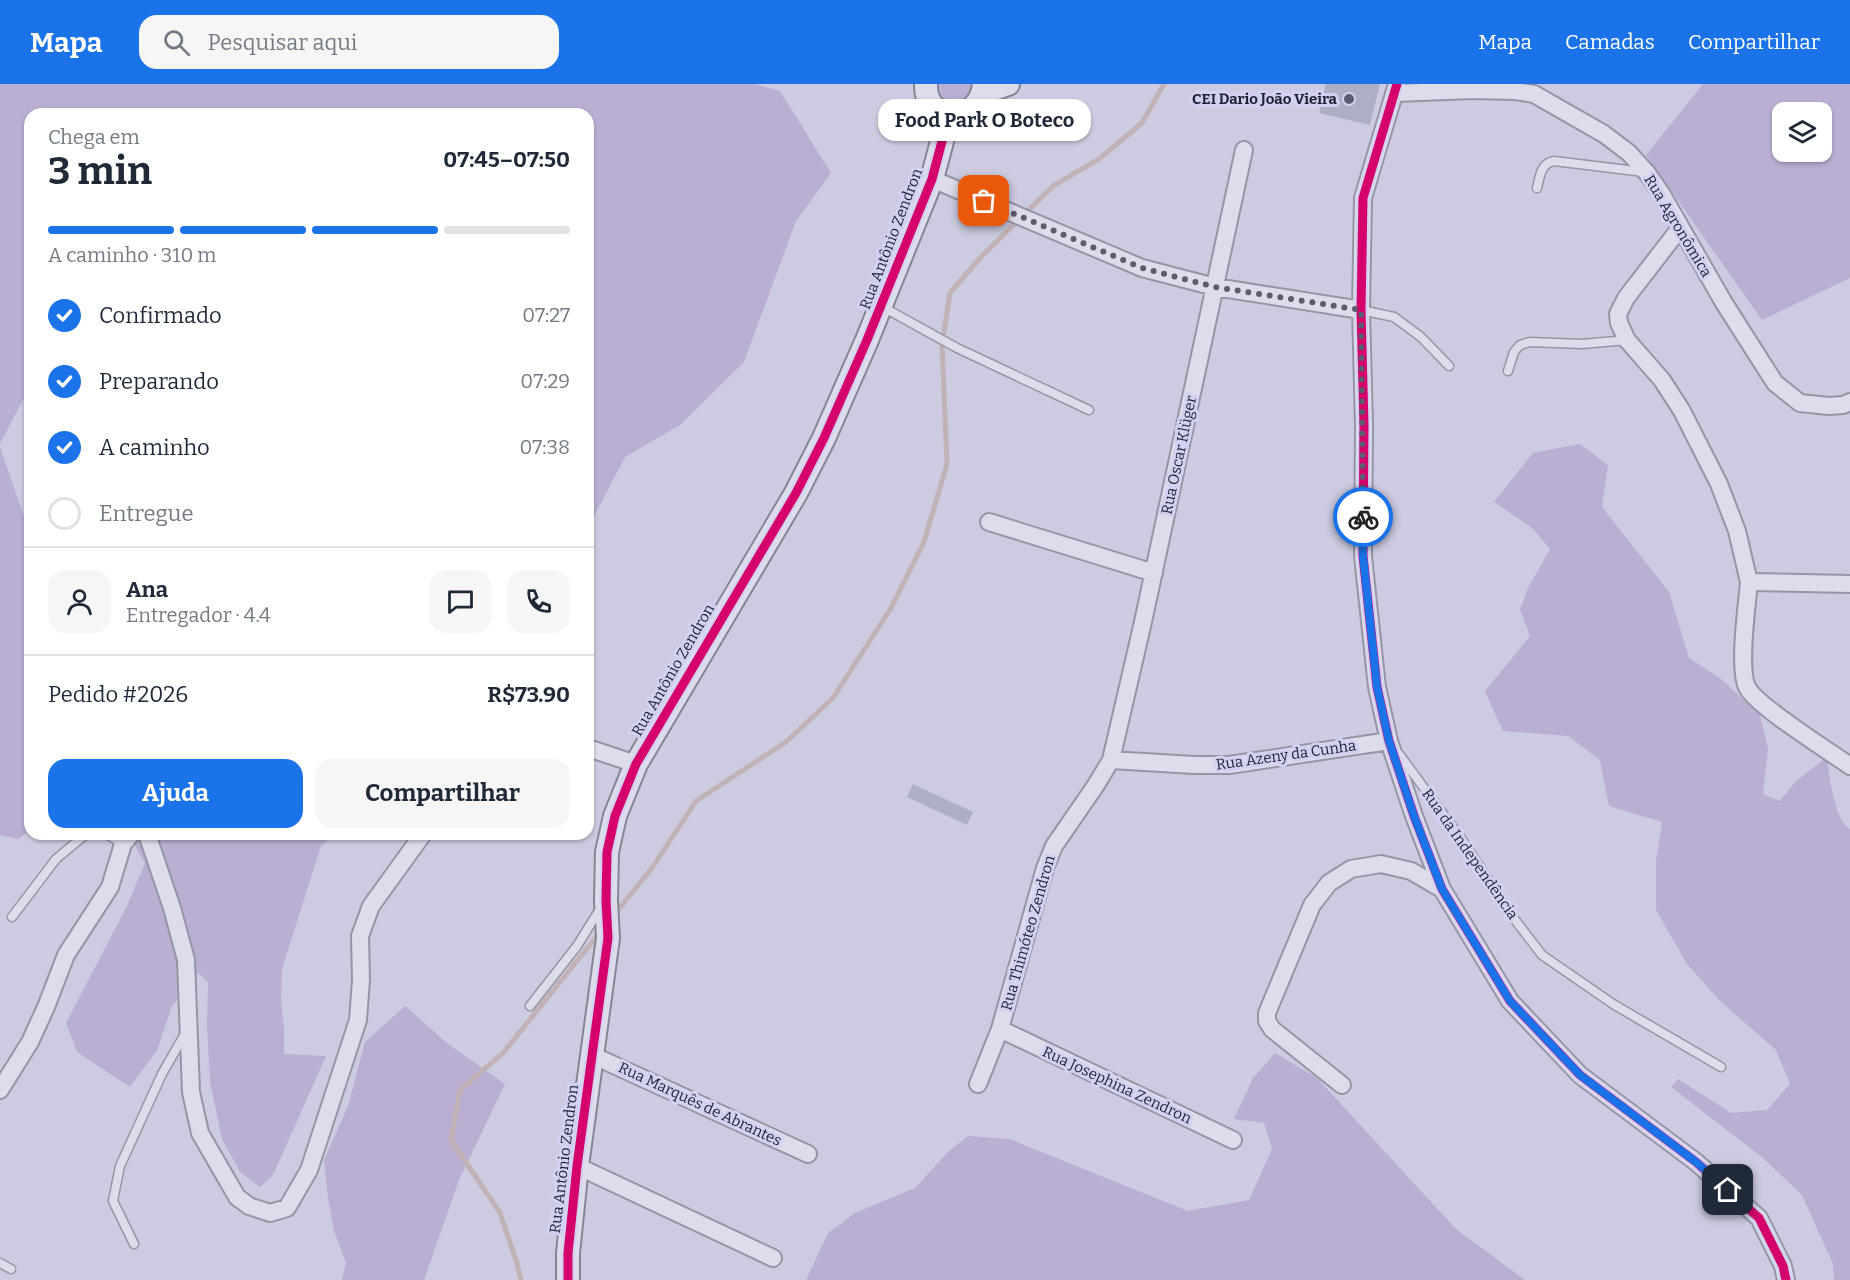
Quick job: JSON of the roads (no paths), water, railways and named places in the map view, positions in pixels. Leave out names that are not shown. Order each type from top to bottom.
[{"type":"street","points":[[920,85],[932,105],[940,111],[949,115],[960,115],[970,111],[978,103],[983,89],[1008,84]]},
{"type":"street","name":"Rua Agronômica","points":[[1396,89],[1515,91],[1534,94],[1604,134],[1629,153],[1661,193],[1724,303],[1775,383],[1800,403],[1829,406],[1850,402]]},
{"type":"street","name":"Rua da Independência","points":[[1389,741],[1377,687],[1363,556],[1364,425],[1361,310],[1364,198],[1396,89]]},
{"type":"street","name":"Rua Antônio Zendron","points":[[568,1280],[568,1252],[577,1166],[607,916],[607,852],[615,816],[636,764],[796,493],[824,438],[932,180],[949,115]]},
{"type":"street","name":"Rua Oscar Klüger","points":[[1111,760],[1154,573],[1244,150]]},
{"type":"street","points":[[932,180],[1142,268],[1215,287],[1361,310]]},
{"type":"street","points":[[1680,228],[1626,298],[1618,314],[1620,323],[1627,340],[1672,395],[1719,484],[1737,531],[1749,582],[1743,671],[1748,688],[1760,702],[1850,766]]},
{"type":"street","points":[[989,522],[1154,573]]},
{"type":"street","points":[[1749,582],[1850,584]]},
{"type":"street","points":[[1389,741],[1442,889],[1510,1001],[1580,1075],[1696,1162],[1759,1218],[1783,1266],[1786,1280]]},
{"type":"street","name":"Rua Azeny da Cunha","points":[[1111,760],[1228,765],[1389,741]]},
{"type":"street","points":[[594,750],[636,764]]},
{"type":"street","name":"Rua Thimóteo Zendron","points":[[978,1084],[1000,1029],[1044,868],[1053,846],[1111,760]]},
{"type":"street","points":[[0,1090],[30,1041],[66,955],[110,887],[127,840]]},
{"type":"street","points":[[149,840],[186,960],[191,1092],[200,1133],[237,1197],[249,1206],[270,1213],[287,1208],[309,1170],[358,1020],[361,980],[360,936],[371,906],[419,840]]},
{"type":"street","points":[[1342,1085],[1272,1029],[1267,1021],[1267,1013],[1312,905],[1329,883],[1351,869],[1381,864],[1412,871],[1442,889]]},
{"type":"street","name":"Rua Josephina Zendron","points":[[1000,1029],[1233,1140]]},
{"type":"street","name":"Rua Marquês de Abrantes","points":[[591,1055],[808,1154]]},
{"type":"street","points":[[577,1166],[773,1258]]},
{"type":"lane","points":[[1537,188],[1543,166],[1554,161],[1647,173]]},
{"type":"lane","points":[[881,306],[957,348],[1089,410]]},
{"type":"lane","points":[[1361,310],[1394,317],[1421,338],[1449,366]]},
{"type":"lane","points":[[1508,371],[1514,352],[1520,345],[1530,342],[1582,344],[1627,340]]},
{"type":"lane","name":"Rua da Independência","points":[[1389,741],[1463,841],[1512,916],[1542,955],[1613,1004],[1721,1067]]},
{"type":"lane","points":[[12,917],[56,859],[79,840]]},
{"type":"lane","points":[[530,1006],[577,946],[607,916]]},
{"type":"lane","points":[[134,1244],[113,1202],[120,1166],[162,1074],[188,1029]]},
{"type":"lane","points":[[0,1263],[11,1269]]},
{"type":"waterway","points":[[614,915],[652,868],[696,801],[786,742],[833,698],[891,608],[924,542],[947,464],[942,345],[950,293],[980,258],[1053,186],[1099,159],[1142,123],[1164,84]]},
{"type":"waterway","points":[[521,1280],[500,1213],[451,1140],[460,1090],[503,1053],[601,931]]},
{"type":"place","name":"CEI Dario João Vieira","points":[[1349,99]]},
{"type":"place","name":"Food Park O Boteco","points":[[984,201]]}]
